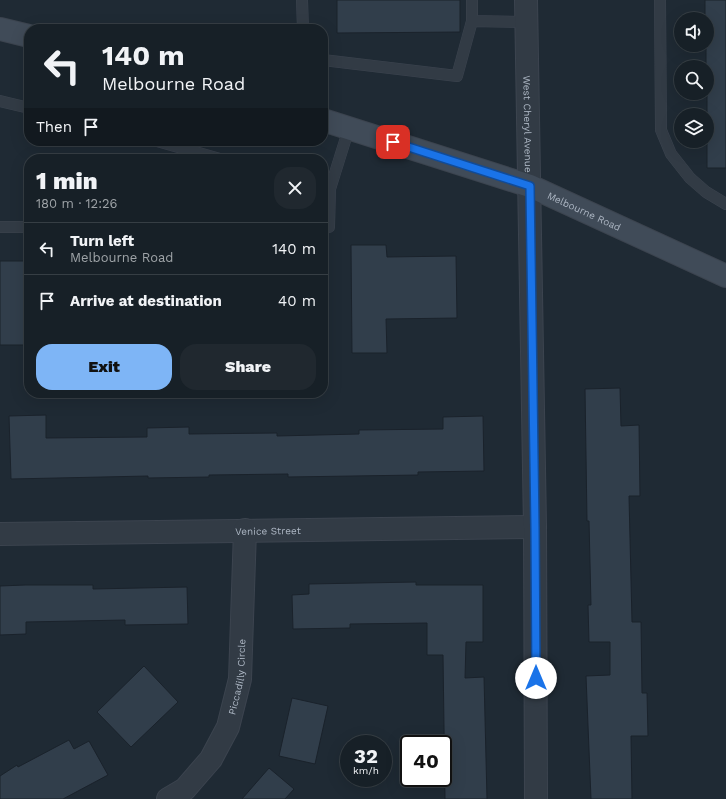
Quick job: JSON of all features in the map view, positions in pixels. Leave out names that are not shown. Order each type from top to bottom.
[{"type":"main road","points":[[0,28],[24,35]]},
{"type":"main road","name":"Melbourne Road","points":[[328,122],[530,186],[726,276]]},
{"type":"street","name":"West Cheryl Avenue","points":[[526,0],[535,527],[536,799]]},
{"type":"street","name":"Venice Street","points":[[0,534],[535,527]]},
{"type":"street","name":"Piccadilly Circle","points":[[168,799],[185,789],[211,759],[228,727],[240,679],[245,530]]},
{"type":"lane","points":[[302,0],[303,24]]},
{"type":"lane","points":[[328,61],[457,76],[472,21],[472,0]]},
{"type":"lane","points":[[660,0],[661,130],[671,154],[690,178],[706,192],[726,204]]},
{"type":"lane","points":[[472,21],[527,22]]},
{"type":"lane","points":[[0,101],[24,107]]},
{"type":"lane","points":[[328,184],[349,128]]},
{"type":"lane","points":[[174,146],[202,154]]},
{"type":"lane","points":[[328,214],[328,227]]},
{"type":"lane","points":[[0,227],[24,227]]},
{"type":"building","points":[[337,0],[460,0],[460,32],[337,33]]},
{"type":"building","points":[[705,0],[726,0],[726,168],[707,168],[707,148],[714,148],[714,108],[707,108],[707,100],[714,100],[714,60],[706,60],[706,52],[714,52],[714,12],[705,12]]},
{"type":"building","points":[[351,245],[386,245],[387,257],[456,256],[457,318],[386,319],[387,353],[352,353]]},
{"type":"building","points":[[0,261],[24,261],[24,345],[0,345]]},
{"type":"building","points":[[620,388],[621,426],[639,425],[640,496],[629,496],[632,622],[641,622],[642,693],[647,693],[648,736],[631,736],[632,799],[591,799],[586,676],[610,675],[610,642],[589,642],[588,605],[591,605],[589,521],[587,521],[585,389]]},
{"type":"building","points":[[46,415],[46,438],[147,437],[147,428],[189,427],[189,434],[277,433],[277,436],[359,434],[359,430],[443,429],[443,417],[483,416],[484,471],[418,472],[418,475],[288,477],[288,474],[209,475],[209,477],[148,478],[148,476],[11,479],[9,416]]},
{"type":"building","points":[[416,582],[416,585],[483,585],[483,642],[466,642],[465,678],[484,677],[487,799],[445,799],[445,787],[452,787],[452,735],[444,735],[443,655],[427,655],[427,623],[350,624],[350,628],[293,629],[292,595],[309,594],[309,584]]},
{"type":"building","points":[[93,585],[93,589],[187,587],[188,624],[125,625],[125,620],[26,622],[26,634],[0,635],[0,586]]},
{"type":"building","points":[[144,666],[178,702],[131,747],[97,712]]},
{"type":"building","points":[[292,698],[328,706],[315,764],[279,756]]},
{"type":"building","points":[[69,740],[74,749],[89,741],[108,775],[63,799],[0,799],[0,776],[17,765],[18,767]]},
{"type":"building","points":[[269,768],[294,789],[285,799],[242,799]]},
{"type":"route","points":[[393,142],[530,186],[536,678]]}]
